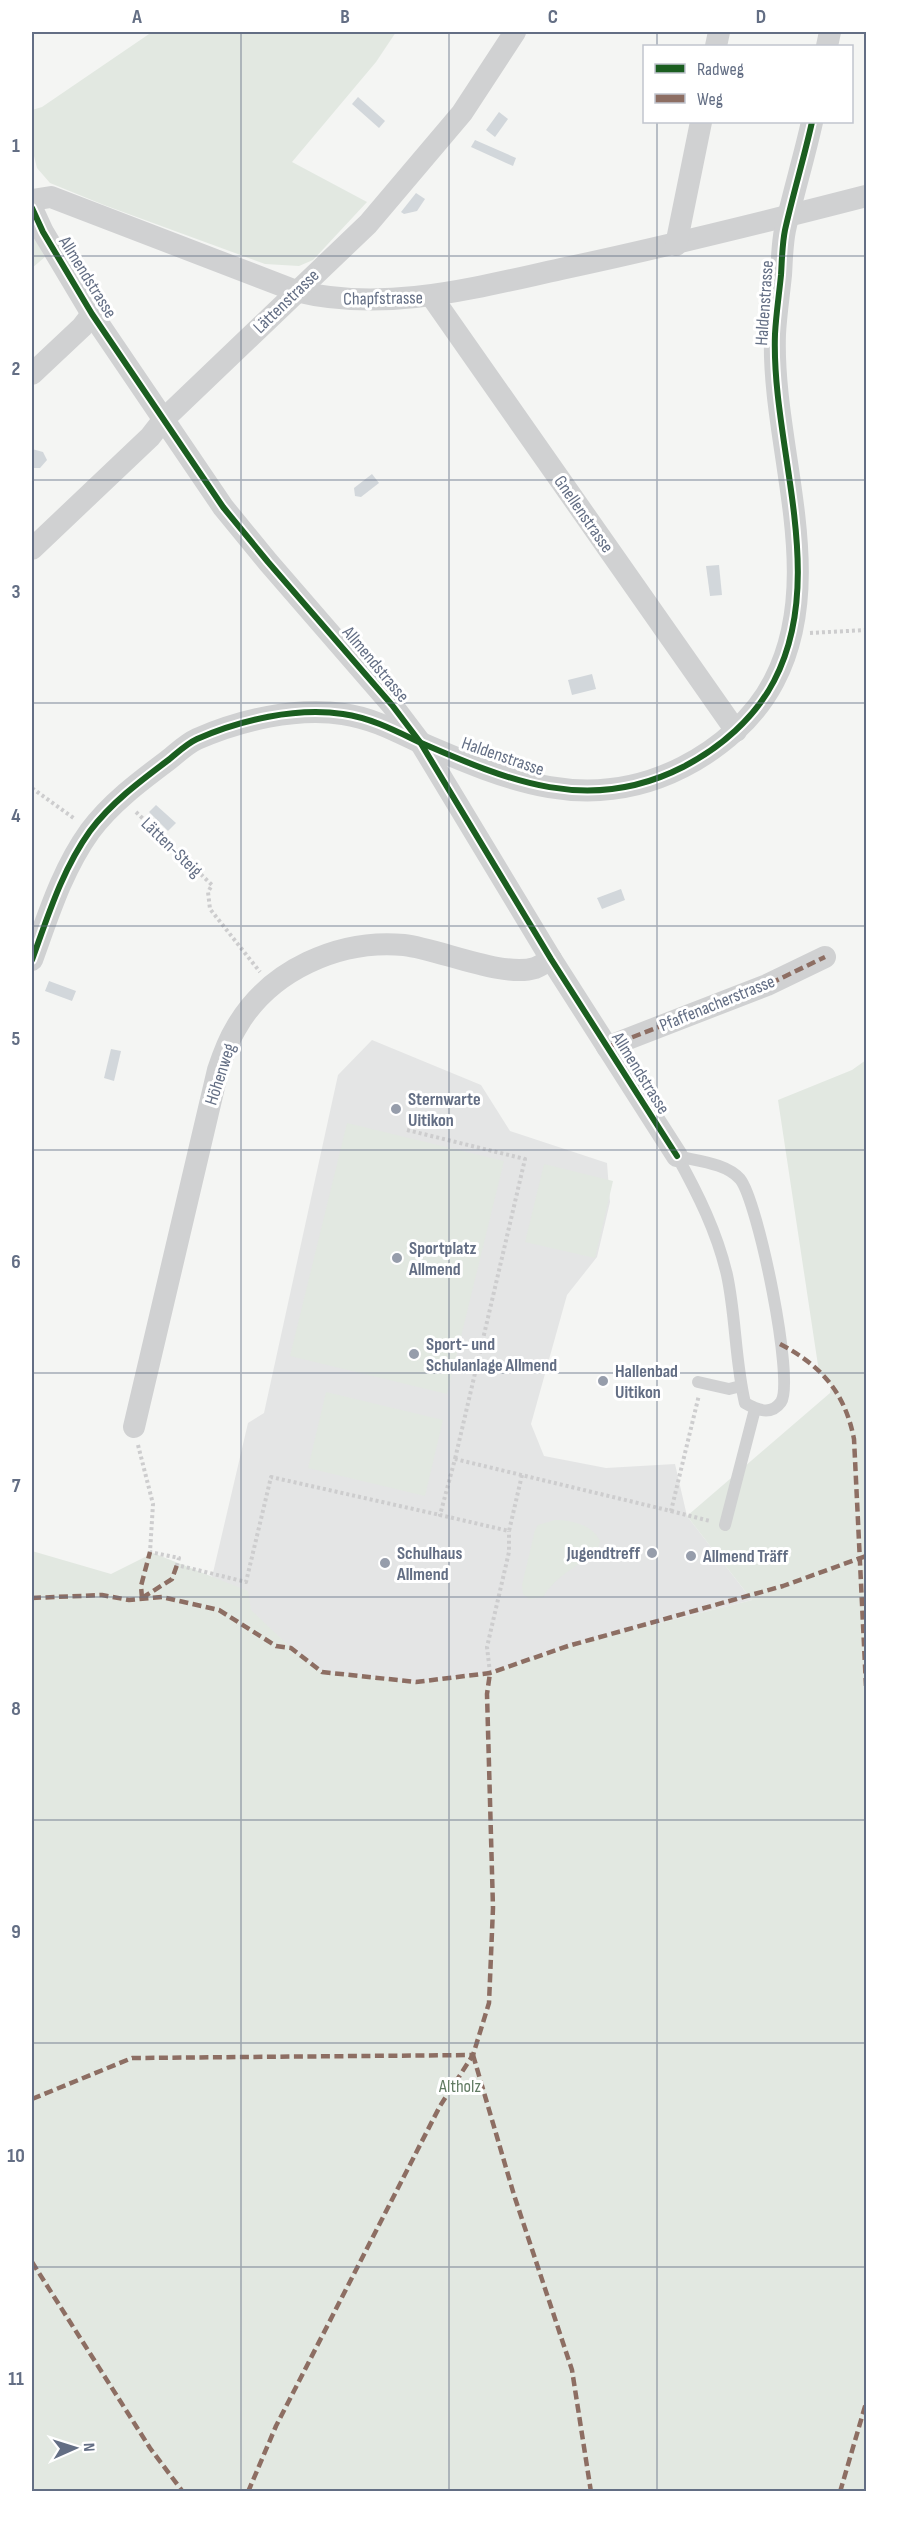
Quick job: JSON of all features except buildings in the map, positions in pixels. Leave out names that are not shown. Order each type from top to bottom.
[{"type":"street","name":"Lättenstrasse","points":[[32,549],[150,437],[164,419],[296,291],[368,224],[455,121],[515,32]]},
{"type":"street","points":[[676,245],[701,123]]},
{"type":"street","name":"Haldenstrasse","points":[[32,960],[64,873],[91,831],[120,797],[194,740],[272,714],[340,713],[381,723],[420,742],[518,781],[553,789],[587,792],[659,780],[700,758],[736,730],[774,681],[791,633],[798,601],[797,557],[777,390],[775,335],[784,233],[812,123]]},
{"type":"street","name":"Chapfstrasse","points":[[32,200],[39,197],[51,197],[296,291],[335,299],[432,297],[676,245],[867,196]]},
{"type":"street","name":"Allmendstrasse","points":[[32,208],[43,232],[92,314],[223,507],[392,705],[420,742],[551,959],[677,1156]]},
{"type":"street","name":"Gnellenstrasse","points":[[432,297],[736,730]]},
{"type":"street","name":"Allmendstrasse","points":[[32,374],[82,327],[92,314]]},
{"type":"street","name":"Höhenweg","points":[[134,1426],[218,1070],[236,1027],[253,1004],[271,986],[304,963],[357,946],[405,945],[512,970],[534,968],[551,959]]},
{"type":"street","name":"Pfaffenacherstrasse","points":[[607,1047],[766,985],[825,957]]},
{"type":"lane","points":[[677,1156],[730,1169],[742,1180],[760,1230],[771,1283],[784,1382],[782,1400],[774,1409],[760,1411],[745,1403],[727,1277],[717,1239],[697,1192],[677,1156]]},
{"type":"lane","points":[[700,1382],[729,1389],[741,1386]]},
{"type":"lane","points":[[725,1524],[755,1408]]},
{"type":"path","points":[[791,633],[867,630]]},
{"type":"path","points":[[32,788],[91,831]]},
{"type":"path","points":[[407,1130],[525,1159],[440,1515]]},
{"type":"path","points":[[671,1511],[700,1382]]},
{"type":"path","points":[[134,1426],[153,1504],[150,1552],[179,1558],[177,1565],[246,1582],[271,1477],[509,1531]]},
{"type":"path","points":[[454,1459],[725,1524]]},
{"type":"path","points":[[490,1673],[487,1647],[509,1552],[509,1531],[522,1475]]},
{"type":"shaded area","points":[[358,97],[385,121],[379,128],[352,104]]},
{"type":"shaded area","points":[[499,112],[508,119],[495,137],[486,130]]},
{"type":"shaded area","points":[[475,140],[516,158],[513,166],[471,147]]},
{"type":"shaded area","points":[[416,193],[425,199],[417,211],[404,214],[401,212]]},
{"type":"shaded area","points":[[32,449],[43,452],[47,460],[40,468],[32,468]]},
{"type":"shaded area","points":[[372,474],[379,483],[361,497],[355,496],[354,488]]},
{"type":"shaded area","points":[[719,565],[722,595],[710,596],[706,566]]},
{"type":"shaded area","points":[[592,674],[596,689],[572,695],[568,680]]},
{"type":"shaded area","points":[[156,805],[176,823],[168,831],[149,812]]},
{"type":"shaded area","points":[[621,889],[625,900],[602,909],[597,898]]},
{"type":"shaded area","points":[[49,981],[76,991],[72,1001],[45,991]]},
{"type":"shaded area","name":"Sport- und Schulanlage Allmend","points":[[372,1040],[481,1085],[510,1131],[607,1163],[610,1202],[597,1257],[567,1295],[531,1424],[544,1456],[606,1468],[675,1464],[687,1516],[752,1600],[568,1646],[490,1673],[416,1682],[322,1672],[291,1648],[212,1577],[248,1423],[264,1413],[338,1075]]},
{"type":"shaded area","points":[[111,1049],[121,1051],[114,1081],[104,1078]]},
{"type":"green space","points":[[152,32],[396,32],[376,62],[292,162],[367,202],[313,260],[299,266],[265,264],[50,183],[37,168],[32,148],[32,110],[42,107]]},
{"type":"green space","points":[[32,233],[45,257],[32,268]]},
{"type":"green space","name":"Altholz","points":[[866,1060],[866,2491],[32,2491],[32,1551],[111,1574],[153,1553],[248,1591],[251,1610],[291,1648],[322,1672],[416,1682],[490,1673],[568,1646],[752,1600],[687,1516],[830,1393],[831,1385],[819,1372],[778,1100],[852,1070]]},
{"type":"green space","name":"Sportplatz Allmend","points":[[347,1123],[504,1161],[447,1394],[290,1356]]},
{"type":"green space","points":[[544,1164],[613,1181],[595,1258],[525,1242]]},
{"type":"green space","points":[[326,1392],[443,1420],[425,1496],[308,1468]]},
{"type":"green space","points":[[555,1520],[574,1522],[587,1527],[600,1541],[598,1550],[561,1577],[543,1597],[530,1599],[523,1594],[522,1585],[535,1530],[538,1525]]},
{"type":"marked path","points":[[607,1047],[767,985],[825,957]]},
{"type":"marked path","points":[[780,1344],[808,1362],[829,1382],[845,1408],[850,1423],[854,1439],[866,1686]]},
{"type":"marked path","points":[[142,1598],[141,1586],[150,1552]]},
{"type":"marked path","points":[[32,1598],[102,1595],[129,1600],[162,1597],[219,1610],[276,1646],[291,1648],[322,1672],[416,1682],[490,1673],[568,1646],[783,1586],[866,1556]]},
{"type":"marked path","points":[[142,1598],[172,1579],[177,1565]]},
{"type":"marked path","points":[[248,2492],[276,2426],[440,2106],[473,2055],[489,2003],[493,1908],[487,1694],[490,1673]]},
{"type":"marked path","points":[[473,2055],[514,2195],[572,2370],[591,2492]]},
{"type":"marked path","points":[[32,2099],[132,2058],[473,2055]]},
{"type":"marked path","points":[[32,2262],[150,2448],[183,2492]]},
{"type":"marked path","points":[[840,2492],[866,2403]]},
{"type":"cycle path","points":[[32,960],[71,861],[98,821],[126,793],[185,746],[231,726],[287,714],[306,712],[343,714],[382,725],[452,756],[517,780],[550,787],[582,790],[615,789],[648,781],[683,767],[710,751],[747,719],[774,681],[790,641],[797,598],[794,510],[776,377],[775,334],[784,236],[812,123]]},
{"type":"cycle path","points":[[32,208],[43,232],[92,314],[223,507],[392,705],[420,742],[551,959],[677,1156]]},
{"type":"place","name":"Sternwarte Uitikon","points":[[396,1109]]},
{"type":"place","name":"Sportplatz Allmend","points":[[397,1258]]},
{"type":"place","name":"Sport- und Schulanlage Allmend","points":[[414,1354]]},
{"type":"place","name":"Hallenbad Uitikon","points":[[603,1381]]},
{"type":"place","name":"Jugendtreff","points":[[652,1553]]},
{"type":"place","name":"Allmend Träff","points":[[691,1556]]},
{"type":"place","name":"Schulhaus Allmend","points":[[385,1563]]}]
